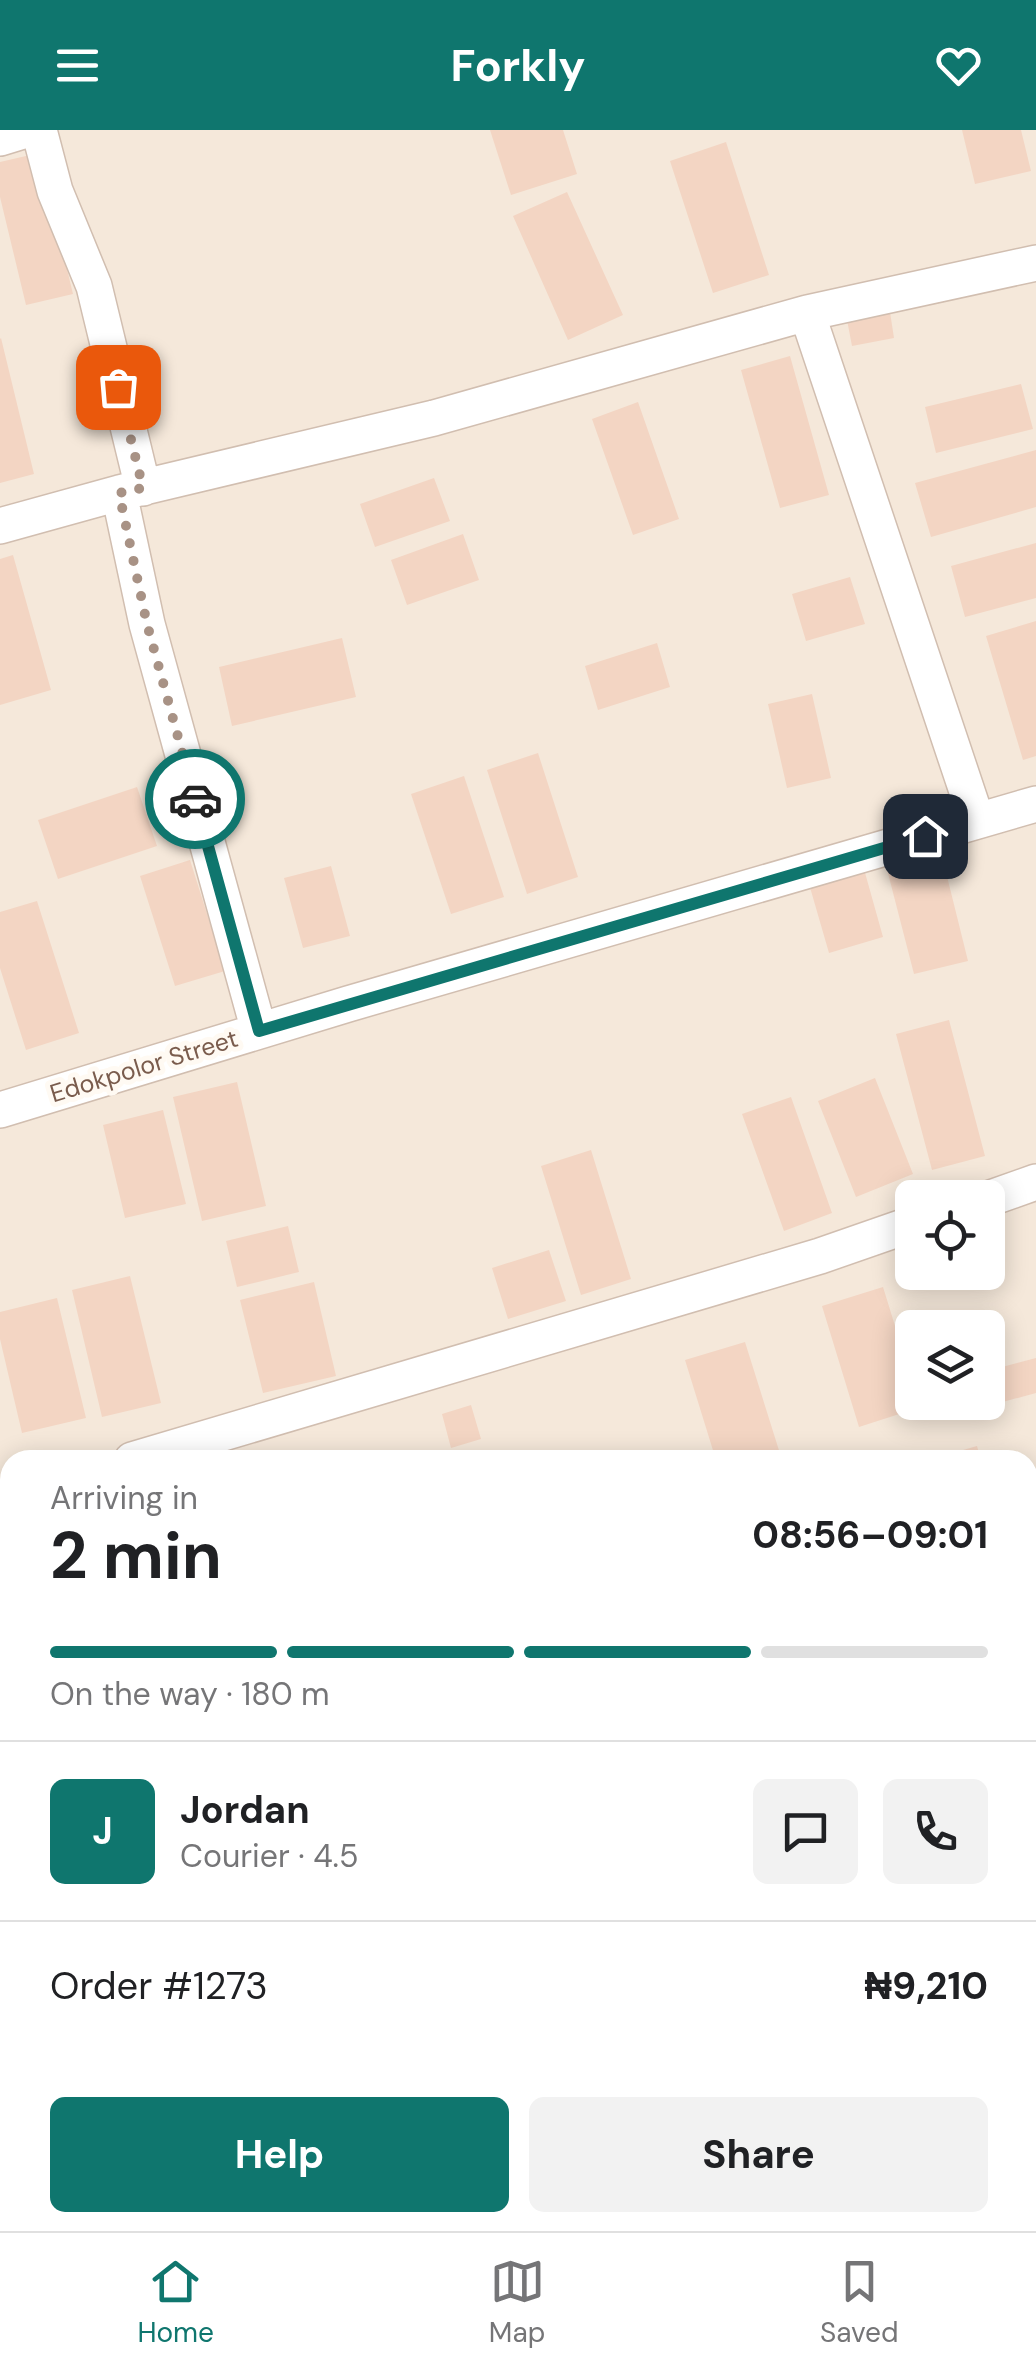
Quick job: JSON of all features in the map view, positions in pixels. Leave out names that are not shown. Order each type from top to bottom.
[{"type":"street","points":[[0,138],[26,130]]},
{"type":"street","points":[[39,130],[55,192],[94,286],[131,490],[147,624],[259,1031]]},
{"type":"street","points":[[0,526],[131,490],[434,418],[807,313],[1036,262]]},
{"type":"street","points":[[807,313],[977,821]]},
{"type":"street","name":"Edokpolor Street","points":[[0,1110],[1036,804]]},
{"type":"street","points":[[1005,1192],[1036,1182]]},
{"type":"street","points":[[166,1450],[820,1256],[895,1230]]},
{"type":"shaded area","points":[[0,130],[1036,130],[1036,1450],[0,1450]]},
{"type":"building","points":[[490,130],[563,130],[577,174],[511,195]]},
{"type":"building","points":[[962,130],[1021,130],[1031,171],[975,184]]},
{"type":"building","points":[[726,142],[769,275],[713,293],[670,161]]},
{"type":"building","points":[[39,153],[73,294],[26,305],[0,197],[0,162]]},
{"type":"building","points":[[567,192],[623,315],[568,340],[513,216]]},
{"type":"building","points":[[890,312],[894,338],[852,346],[847,320]]},
{"type":"building","points":[[0,339],[34,474],[0,483]]},
{"type":"building","points":[[790,356],[829,495],[780,508],[741,370]]},
{"type":"building","points":[[1021,384],[1033,429],[936,453],[925,407]]},
{"type":"building","points":[[638,402],[679,519],[633,535],[592,419]]},
{"type":"building","points":[[1036,450],[1036,507],[931,537],[915,483]]},
{"type":"building","points":[[434,478],[450,521],[375,547],[360,504]]},
{"type":"building","points":[[463,534],[479,580],[407,605],[391,560]]},
{"type":"building","points":[[1036,543],[1036,598],[965,617],[951,566]]},
{"type":"building","points":[[13,555],[51,690],[0,705],[0,559]]},
{"type":"building","points":[[850,577],[865,624],[806,641],[792,594]]},
{"type":"building","points":[[1036,621],[1036,756],[1023,760],[986,636]]},
{"type":"building","points":[[342,638],[356,697],[232,726],[219,667]]},
{"type":"building","points":[[657,643],[670,687],[598,710],[585,666]]},
{"type":"building","points":[[812,694],[831,778],[787,788],[768,704]]},
{"type":"building","points":[[538,753],[578,877],[527,894],[487,770]]},
{"type":"building","points":[[464,776],[504,897],[451,914],[411,794]]},
{"type":"building","points":[[137,787],[157,846],[58,879],[38,820]]},
{"type":"building","points":[[937,836],[968,961],[914,974],[882,850]]},
{"type":"building","points":[[190,860],[225,971],[175,986],[140,876]]},
{"type":"building","points":[[862,862],[883,937],[829,953],[807,877]]},
{"type":"building","points":[[331,866],[350,936],[303,948],[284,878]]},
{"type":"building","points":[[37,901],[79,1033],[26,1050],[0,968],[0,912]]},
{"type":"building","points":[[949,1020],[985,1156],[932,1170],[896,1034]]},
{"type":"building","points":[[875,1078],[913,1174],[856,1197],[818,1101]]},
{"type":"building","points":[[237,1082],[266,1206],[202,1221],[173,1097]]},
{"type":"building","points":[[791,1097],[832,1213],[784,1231],[742,1114]]},
{"type":"building","points":[[163,1110],[186,1204],[125,1218],[103,1125]]},
{"type":"building","points":[[591,1150],[631,1279],[581,1295],[541,1166]]},
{"type":"building","points":[[288,1226],[299,1272],[237,1287],[226,1241]]},
{"type":"building","points":[[549,1250],[566,1301],[508,1319],[492,1268]]},
{"type":"building","points":[[130,1276],[161,1403],[102,1417],[72,1290]]},
{"type":"building","points":[[314,1282],[336,1376],[263,1393],[240,1300]]},
{"type":"building","points":[[883,1287],[895,1326],[895,1415],[859,1427],[822,1306]]},
{"type":"building","points":[[57,1298],[86,1418],[22,1433],[0,1339],[0,1312]]},
{"type":"building","points":[[745,1342],[779,1450],[713,1450],[685,1360]]},
{"type":"building","points":[[1036,1358],[1036,1393],[1005,1401],[1005,1366]]},
{"type":"building","points":[[471,1405],[481,1439],[451,1448],[442,1414]]},
{"type":"way so far","points":[[118,387],[143,488],[119,493],[147,624],[195,799]]},
{"type":"route","points":[[195,799],[259,1031],[925,836]]}]
